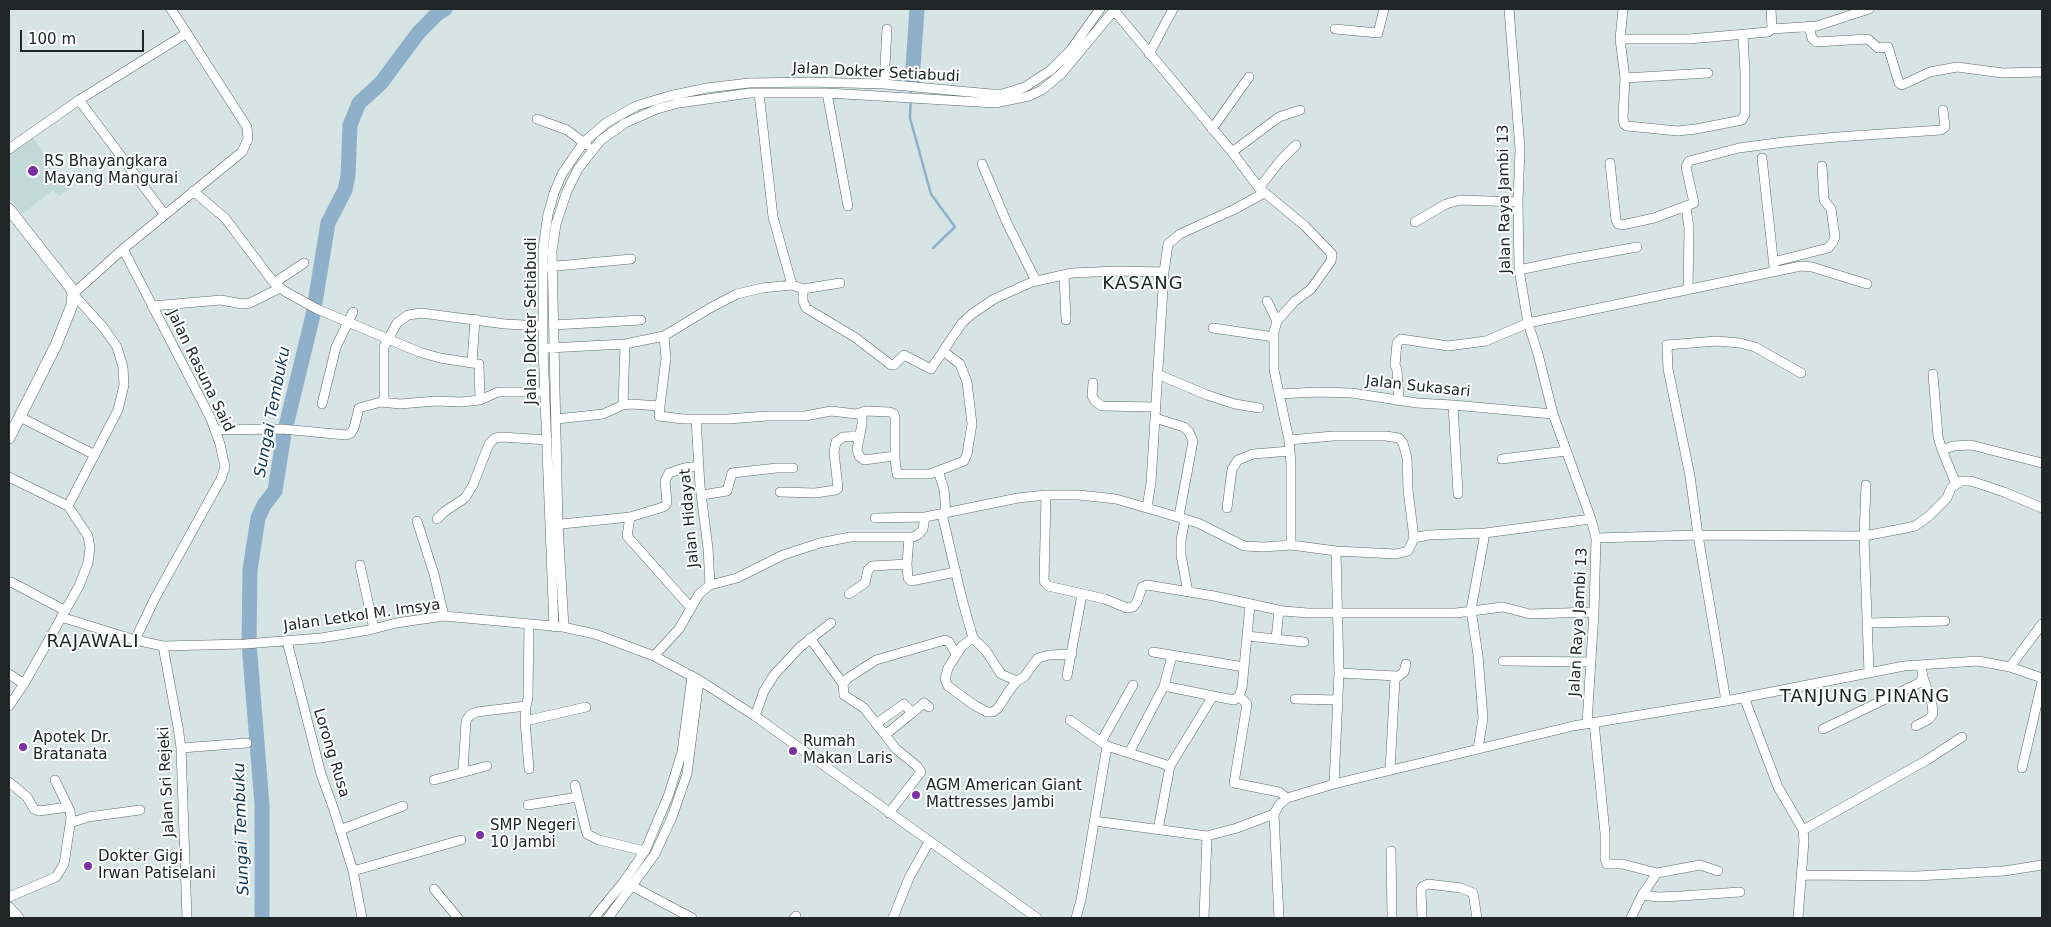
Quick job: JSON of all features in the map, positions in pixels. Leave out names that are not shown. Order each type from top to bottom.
[{"type":"main road","points":[[9,209],[72,288],[74,294],[72,305],[56,345],[9,438]]},
{"type":"main road","points":[[9,908],[18,918]]},
{"type":"street","points":[[68,506],[96,455],[122,399],[124,385],[123,367],[117,347],[74,294],[123,249],[242,152],[248,140],[247,127],[170,9]]},
{"type":"street","name":"Jalan Dokter Setiabudi","points":[[1066,62],[1100,9]]},
{"type":"street","points":[[1114,9],[1262,190],[1305,226],[1332,254],[1331,261],[1311,289],[1295,301],[1278,321],[1274,337],[1274,370],[1290,452],[1292,493],[1290,545]]},
{"type":"street","name":"Jalan Dokter Setiabudi","points":[[553,525],[556,420],[554,348],[544,240],[554,194],[562,174],[584,142],[606,123],[636,106],[706,88],[749,83],[884,84],[991,94],[1004,98],[1029,96],[1042,90],[1114,9]]},
{"type":"street","points":[[1150,54],[1173,9]]},
{"type":"street","points":[[1335,29],[1378,33],[1384,9]]},
{"type":"street","name":"Jalan Raya Jambi 13","points":[[1509,9],[1520,149],[1518,202],[1519,270],[1528,323],[1553,414],[1591,519],[1596,538],[1591,662],[1591,722],[1605,859],[1608,864],[1622,864],[1657,873]]},
{"type":"street","points":[[1623,9],[1620,39],[1625,78],[1623,118],[1626,126],[1678,131],[1742,120],[1745,114],[1743,35]]},
{"type":"street","points":[[1772,9],[1772,29]]},
{"type":"street","points":[[1620,39],[1689,39],[1768,32],[1772,29],[1817,26],[1869,9]]},
{"type":"street","points":[[1809,26],[1812,38],[1816,42],[1868,40],[1877,47],[1888,47],[1899,83],[1902,85],[1930,72],[1957,67],[2003,72],[2042,72]]},
{"type":"street","points":[[884,84],[887,30]]},
{"type":"street","points":[[9,149],[79,100],[187,33]]},
{"type":"street","points":[[1625,78],[1708,73]]},
{"type":"street","points":[[1212,128],[1249,77]]},
{"type":"street","points":[[759,93],[773,217],[792,285]]},
{"type":"street","name":"Jalan Dokter Setiabudi","points":[[559,627],[547,440],[543,326],[548,267],[562,205],[575,174],[592,150],[613,130],[641,115],[679,103],[759,93],[827,93],[995,103],[1004,98]]},
{"type":"street","points":[[827,93],[848,206]]},
{"type":"street","points":[[79,100],[165,215]]},
{"type":"street","points":[[1232,152],[1279,117],[1300,110]]},
{"type":"street","points":[[1610,163],[1616,220],[1619,225],[1654,218],[1692,204],[1695,200],[1686,167],[1689,161],[1739,148],[1784,142],[1942,130],[1945,127],[1943,110]]},
{"type":"street","points":[[537,120],[567,130],[592,150]]},
{"type":"street","points":[[1147,506],[1151,483],[1164,272],[1170,240],[1235,210],[1262,190],[1280,161],[1296,145]]},
{"type":"street","points":[[1762,158],[1774,267]]},
{"type":"street","points":[[982,164],[1007,223],[1036,281]]},
{"type":"street","points":[[1399,401],[1395,365],[1397,344],[1401,339],[1448,346],[1486,341],[1528,323],[1688,290],[1774,267],[1828,248],[1835,237],[1831,209],[1824,200],[1822,166]]},
{"type":"street","points":[[193,191],[213,206],[224,218],[277,285],[314,307],[387,340],[419,352],[479,364],[480,400]]},
{"type":"street","points":[[1416,222],[1446,204],[1460,200],[1518,202]]},
{"type":"street","points":[[1686,206],[1689,228],[1688,290]]},
{"type":"street","points":[[1519,270],[1637,247]]},
{"type":"street","name":"Jalan Rasuna Said","points":[[123,249],[215,430],[225,466],[221,479],[134,640]]},
{"type":"street","points":[[548,267],[630,259]]},
{"type":"street","points":[[152,306],[221,300],[242,304],[250,303],[277,285],[304,263]]},
{"type":"street","points":[[1774,267],[1806,266],[1867,284]]},
{"type":"street","points":[[803,289],[803,302],[806,308],[856,338],[891,364],[894,365],[904,355],[930,369],[962,323],[972,314],[994,299],[1036,281],[1064,275],[1118,271],[1164,272]]},
{"type":"street","points":[[1064,275],[1066,320]]},
{"type":"street","points":[[543,348],[625,344],[664,336],[737,294],[762,288],[792,285],[803,289],[840,283]]},
{"type":"street","points":[[1267,301],[1278,321]]},
{"type":"street","points":[[322,404],[336,347],[352,312]]},
{"type":"street","points":[[384,401],[384,352],[387,340],[397,323],[408,315],[421,313],[505,324],[543,326]]},
{"type":"street","points":[[472,363],[475,320]]},
{"type":"street","points":[[553,324],[641,320]]},
{"type":"street","points":[[1213,328],[1274,337]]},
{"type":"street","points":[[664,336],[665,363],[659,416],[728,420],[767,416],[805,416],[831,411],[856,414],[886,411],[894,414],[897,474],[930,474],[964,461],[972,424],[970,398],[960,364],[943,351]]},
{"type":"street","points":[[1726,701],[1698,536],[1690,476],[1668,369],[1667,345],[1717,340],[1740,343],[1756,347],[1801,373]]},
{"type":"street","points":[[623,405],[625,344]]},
{"type":"street","points":[[1157,374],[1206,395],[1235,404],[1259,408]]},
{"type":"street","points":[[1933,374],[1938,430],[1942,450],[1956,484]]},
{"type":"street","points":[[1093,383],[1092,396],[1102,406],[1156,407]]},
{"type":"street","points":[[215,430],[285,430],[346,435],[351,433],[354,428],[359,408],[384,401],[400,404],[480,400],[498,392],[545,392]]},
{"type":"street","name":"Jalan Sukasari","points":[[1280,394],[1343,392],[1399,401],[1553,414]]},
{"type":"street","points":[[556,420],[603,414],[623,405],[660,406]]},
{"type":"street","points":[[1452,405],[1458,494]]},
{"type":"street","points":[[862,412],[862,424],[857,449],[859,456],[862,458],[895,456]]},
{"type":"street","points":[[20,417],[96,455]]},
{"type":"street","points":[[1155,418],[1184,427],[1189,432],[1192,441],[1182,518],[1181,555],[1188,592]]},
{"type":"street","name":"Jalan Hidayat","points":[[654,656],[679,629],[699,594],[710,585],[696,419]]},
{"type":"street","points":[[780,492],[815,493],[836,490],[838,488],[834,452],[836,442],[843,437],[860,436]]},
{"type":"street","points":[[875,518],[925,517],[1018,498],[1046,495],[1099,496],[1147,506],[1198,523],[1244,546],[1264,548],[1290,545],[1336,552],[1404,553],[1408,551],[1414,538],[1406,458],[1403,443],[1399,438],[1333,436],[1289,440]]},
{"type":"street","points":[[437,519],[465,498],[473,485],[489,444],[494,438],[547,440]]},
{"type":"street","points":[[1942,450],[1954,446],[1971,445],[2042,463]]},
{"type":"street","points":[[1502,460],[1566,451]]},
{"type":"street","points":[[1227,508],[1232,469],[1238,460],[1253,454],[1290,452]]},
{"type":"street","points":[[553,525],[630,517],[665,506],[667,502],[666,481],[669,473],[699,466]]},
{"type":"street","points":[[702,495],[727,491],[732,473],[793,468]]},
{"type":"street","points":[[938,471],[944,489],[944,514],[956,572],[973,638],[986,651],[1001,674],[1017,681]]},
{"type":"street","points":[[9,477],[68,506],[88,536],[90,548],[88,563],[79,586],[24,684],[9,706]]},
{"type":"street","points":[[1596,538],[1864,536],[1915,526],[1940,506],[1956,484],[1961,481],[1971,481],[2042,508]]},
{"type":"street","points":[[1866,486],[1864,536],[1869,673]]},
{"type":"street","points":[[1046,495],[1044,581],[1048,586],[1105,599],[1127,608],[1133,607],[1137,602],[1142,587],[1147,585],[1279,610],[1456,612],[1503,608],[1530,614],[1594,612]]},
{"type":"street","points":[[630,517],[627,536],[691,608]]},
{"type":"street","points":[[710,585],[737,578],[784,556],[835,539],[909,537],[919,534],[923,529],[925,517]]},
{"type":"street","points":[[1414,538],[1428,535],[1486,533],[1591,519]]},
{"type":"street","points":[[417,521],[434,574],[444,616]]},
{"type":"street","points":[[1478,749],[1483,718],[1478,655],[1471,610],[1486,533]]},
{"type":"street","points":[[909,537],[907,564],[908,578],[911,581],[956,572]]},
{"type":"street","points":[[1334,784],[1339,672],[1336,552]]},
{"type":"street","points":[[849,594],[865,583],[868,570],[872,566],[907,564]]},
{"type":"street","points":[[360,565],[374,629]]},
{"type":"street","name":"Jalan Letkol M. Imsya","points":[[12,582],[62,614],[134,640],[163,646],[245,644],[322,638],[374,629],[396,623],[444,616],[559,627],[595,634],[654,656],[695,678],[755,716],[1037,918]]},
{"type":"street","points":[[1067,676],[1082,594]]},
{"type":"street","points":[[1164,686],[1234,700],[1239,696],[1242,688],[1250,605]]},
{"type":"street","points":[[1276,639],[1279,610]]},
{"type":"street","points":[[1868,623],[1945,621]]},
{"type":"street","points":[[755,716],[764,691],[774,674],[810,638],[831,623]]},
{"type":"street","points":[[529,624],[528,702],[525,721],[530,769]]},
{"type":"street","points":[[2010,667],[2042,624]]},
{"type":"street","points":[[1247,636],[1304,642]]},
{"type":"street","points":[[810,638],[843,684],[844,695],[864,708],[896,749],[917,766],[921,772],[889,813]]},
{"type":"street","points":[[973,638],[964,643],[956,654],[945,672],[945,679],[948,686],[987,712],[993,712],[998,708],[1017,681],[1024,677],[1038,658],[1049,655],[1072,654]]},
{"type":"street","points":[[843,684],[855,672],[876,660],[945,640],[949,642],[956,654]]},
{"type":"street","name":"Lorong Rusa","points":[[287,641],[321,774],[353,871],[362,918]]},
{"type":"street","name":"Jalan Sri Rejeki","points":[[163,646],[180,748],[187,918]]},
{"type":"street","points":[[1153,652],[1244,668]]},
{"type":"street","points":[[1130,753],[1164,686],[1172,656]]},
{"type":"street","points":[[1503,661],[1591,662]]},
{"type":"street","points":[[1279,918],[1274,814],[1278,805],[1287,798],[1390,770],[1591,722],[1726,701],[1869,673],[1921,665],[1978,661],[2010,667],[2042,678]]},
{"type":"street","points":[[1339,672],[1397,676],[1404,672],[1406,664]]},
{"type":"street","points":[[1916,726],[1929,719],[1933,714],[1921,665]]},
{"type":"street","points":[[9,674],[24,684]]},
{"type":"street","points":[[1390,770],[1395,679],[1397,676]]},
{"type":"street","points":[[1823,729],[1910,688],[1919,683],[1923,677]]},
{"type":"street","points":[[608,918],[655,854],[672,817],[687,774],[686,752],[695,678]]},
{"type":"street","points":[[2022,768],[2042,682]]},
{"type":"street","points":[[1076,918],[1081,900],[1094,821],[1104,744],[1133,685]]},
{"type":"street","points":[[1158,830],[1170,766],[1213,696]]},
{"type":"street","points":[[1239,696],[1248,704],[1234,783],[1280,792],[1287,798]]},
{"type":"street","points":[[1744,697],[1778,787],[1803,830],[1802,875],[1798,918]]},
{"type":"street","points":[[1294,699],[1338,700]]},
{"type":"street","points":[[885,735],[924,703],[929,707]]},
{"type":"street","points":[[876,724],[904,704],[912,713]]},
{"type":"street","points":[[463,772],[466,721],[470,715],[477,712],[526,706]]},
{"type":"street","points":[[525,721],[586,707]]},
{"type":"street","points":[[1070,720],[1104,744],[1170,766]]},
{"type":"street","points":[[1803,830],[1927,760],[1962,737]]},
{"type":"street","points":[[180,748],[247,743]]},
{"type":"street","points":[[594,918],[645,852],[686,752]]},
{"type":"street","points":[[434,780],[487,766]]},
{"type":"street","points":[[9,897],[56,877],[64,864],[70,824],[68,807],[55,780]]},
{"type":"street","points":[[9,782],[28,797],[34,809],[39,811],[68,807]]},
{"type":"street","points":[[575,784],[587,834],[600,840],[645,852]]},
{"type":"street","points":[[528,805],[578,797]]},
{"type":"street","points":[[340,830],[403,806]]},
{"type":"street","points":[[70,824],[88,817],[140,810]]},
{"type":"street","points":[[661,814],[672,817]]},
{"type":"street","points":[[1094,821],[1158,830],[1192,832],[1207,836],[1237,828],[1274,814]]},
{"type":"street","points":[[1204,918],[1207,836]]},
{"type":"street","points":[[353,871],[461,840]]},
{"type":"street","points":[[893,918],[909,878],[929,842]]},
{"type":"street","points":[[1390,851],[1392,918]]},
{"type":"street","points":[[1631,918],[1642,894],[1657,873],[1700,865],[1718,871]]},
{"type":"street","points":[[1802,875],[1917,876],[2004,871],[2042,865]]},
{"type":"street","points":[[1422,918],[1421,890],[1422,887],[1428,884],[1461,888],[1473,893],[1477,918]]},
{"type":"street","points":[[632,886],[692,918]]},
{"type":"street","points":[[434,889],[458,918]]},
{"type":"street","points":[[1642,894],[1658,897],[1740,892]]},
{"type":"shaded area","name":"RS Bhayangkara Mayang Mangurai","points":[[33,138],[71,188],[59,196],[53,190],[22,214],[9,197],[9,155]]},
{"type":"waterway","name":"Sungai Tembuku","points":[[262,918],[262,805],[249,643],[250,570],[258,518],[264,505],[275,491],[284,434],[313,315],[328,223],[345,190],[348,176],[350,125],[359,103],[381,83],[419,32],[437,14],[445,9]]},
{"type":"waterway","points":[[912,82],[917,9]]},
{"type":"waterway","points":[[911,89],[910,118],[931,194],[955,227],[933,248]]},
{"type":"place","name":"RS Bhayangkara Mayang Mangurai","points":[[33,171]]},
{"type":"place","name":"Apotek Dr. Bratanata","points":[[23,747]]},
{"type":"place","name":"Rumah Makan Laris","points":[[793,751]]},
{"type":"place","name":"AGM American Giant Mattresses Jambi","points":[[916,795]]},
{"type":"place","name":"SMP Negeri 10 Jambi","points":[[480,835]]},
{"type":"place","name":"Dokter Gigi Irwan Patiselani","points":[[88,866]]},
{"type":"district","name":"KASANG","points":[[1143,284]]},
{"type":"district","name":"RAJAWALI","points":[[93,642]]},
{"type":"district","name":"TANJUNG PINANG","points":[[1865,697]]}]
